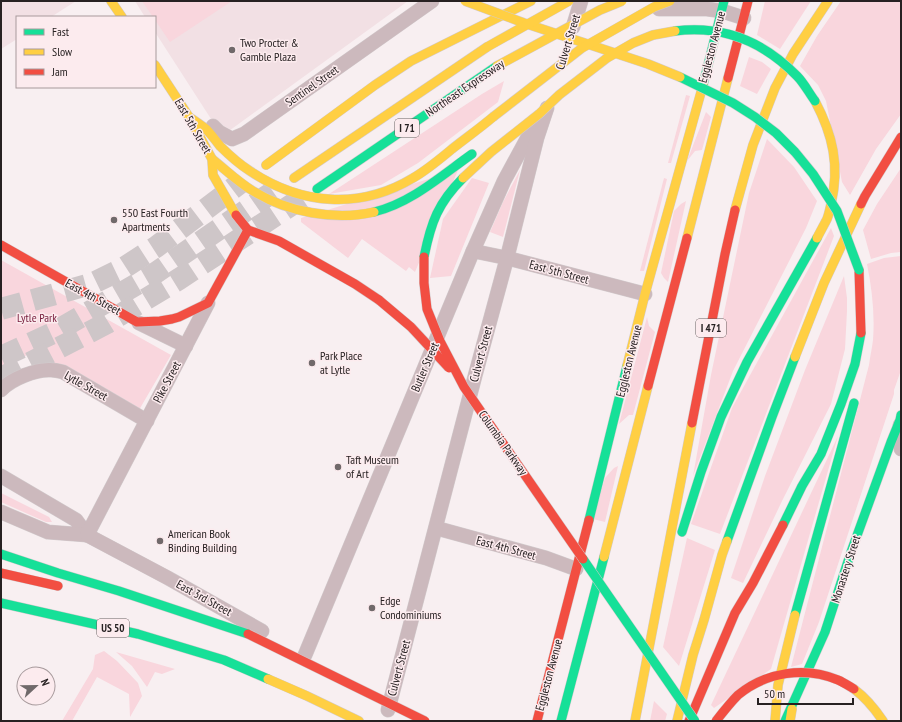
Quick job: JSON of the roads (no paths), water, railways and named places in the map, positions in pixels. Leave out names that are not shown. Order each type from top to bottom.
[{"type":"main road","points":[[111,1],[121,16]]},
{"type":"main road","points":[[465,1],[524,23],[648,64],[692,82],[733,103],[776,133],[795,152],[813,174],[837,211],[859,270],[861,333],[858,381]]},
{"type":"main road","points":[[266,165],[375,85],[405,65],[531,1]]},
{"type":"main road","name":"Northeast Expressway","points":[[317,188],[497,66],[600,10],[622,1]]},
{"type":"main road","points":[[189,117],[206,129],[233,158],[258,177],[282,189],[318,199],[349,200],[369,196],[390,189],[411,179],[431,166],[582,48],[654,7],[670,1]]},
{"type":"main road","name":"Eggleston Avenue","points":[[561,721],[748,1]]},
{"type":"main road","name":"I 471","points":[[635,721],[720,280],[752,146],[781,78],[807,32],[828,1]]},
{"type":"main road","points":[[294,178],[487,47],[576,2]]},
{"type":"main road","name":"Eggleston Avenue","points":[[537,721],[645,294],[696,112],[723,6]]},
{"type":"main road","points":[[495,137],[538,107],[557,89],[633,43],[653,35],[684,30],[706,30],[726,34],[762,48],[780,61],[798,78],[815,100],[824,118],[831,138],[835,173],[834,191],[826,219],[747,362],[721,417],[701,472],[680,538]]},
{"type":"main road","name":"East 5th Street","points":[[156,67],[189,117],[212,159],[213,175],[237,217],[248,230]]},
{"type":"main road","points":[[464,387],[440,341],[427,309],[424,283],[424,257],[433,222],[439,208],[448,194],[487,156],[539,114],[557,89]]},
{"type":"main road","points":[[677,721],[693,655],[722,554],[772,417],[824,283],[865,196],[901,137]]},
{"type":"main road","points":[[212,159],[245,186],[276,203],[315,214],[346,216],[382,210],[397,203],[417,192],[475,152]]},
{"type":"main road","name":"Columbia Parkway","points":[[248,230],[279,241],[355,284],[379,300],[411,327],[436,353],[464,387],[695,721]]},
{"type":"main road","name":"Pike Street","points":[[208,303],[248,230]]},
{"type":"main road","name":"East 4th Street","points":[[1,245],[137,322]]},
{"type":"main road","points":[[137,322],[172,319],[208,303]]},
{"type":"main road","points":[[689,721],[735,613],[757,576],[802,486],[821,454],[855,364],[861,333]]},
{"type":"main road","points":[[775,721],[778,685],[856,396]]},
{"type":"main road","name":"Monastery Street","points":[[785,721],[792,709],[825,632],[851,552],[896,445]]},
{"type":"main road","points":[[1,554],[180,611]]},
{"type":"main road","points":[[1,573],[67,588]]},
{"type":"main road","points":[[644,672],[672,575]]},
{"type":"main road","name":"US 50","points":[[111,598],[180,611],[248,634],[425,721]]},
{"type":"main road","name":"US 50","points":[[1,603],[138,634],[224,660],[308,696],[359,721]]},
{"type":"main road","points":[[716,721],[725,708],[736,697],[756,683],[773,676],[796,673],[816,673],[839,680],[854,689],[868,701],[883,721]]},
{"type":"main road","points":[[790,721],[792,709]]},
{"type":"street","name":"Sentinel Street","points":[[189,117],[210,122],[219,132],[232,139],[244,134],[432,1]]},
{"type":"street","points":[[564,1],[576,2],[611,10],[707,9],[723,6],[744,18]]},
{"type":"street","name":"Culvert Street","points":[[388,710],[507,258],[537,138],[557,89],[576,2]]},
{"type":"street","name":"Butler Street","points":[[305,655],[504,180],[557,89]]},
{"type":"street","name":"East 5th Street","points":[[473,251],[507,258],[645,294]]},
{"type":"street","name":"Pike Street","points":[[87,535],[208,303]]},
{"type":"street","name":"East 4th Street","points":[[137,322],[186,346]]},
{"type":"street","name":"Lytle Street","points":[[1,390],[5,385],[16,379],[42,371],[57,370],[63,372],[147,421]]},
{"type":"street","points":[[896,445],[901,417]]},
{"type":"street","name":"East 3rd Street","points":[[1,476],[76,520],[87,535],[168,578],[305,655],[388,710],[408,721]]},
{"type":"street","points":[[1,512],[48,532],[87,535]]},
{"type":"street","name":"East 4th Street","points":[[436,528],[553,560],[576,569]]},
{"type":"tunnel","points":[[1,309],[91,284],[122,269],[156,247],[240,183]]},
{"type":"tunnel","points":[[1,357],[51,334],[151,276],[280,187]]},
{"type":"tunnel","points":[[1,378],[107,323],[179,279],[302,198]]},
{"type":"place","name":"Two Procter & Gamble Plaza","points":[[232,50]]},
{"type":"place","name":"550 East Fourth Apartments","points":[[114,220]]},
{"type":"place","name":"Park Place at Lytle","points":[[312,363]]},
{"type":"place","name":"Taft Museum of Art","points":[[338,467]]},
{"type":"place","name":"American Book Binding Building","points":[[160,541]]},
{"type":"place","name":"Edge Condominiums","points":[[372,608]]},
{"type":"park label","name":"Lytle Park","points":[[37,318]]}]
